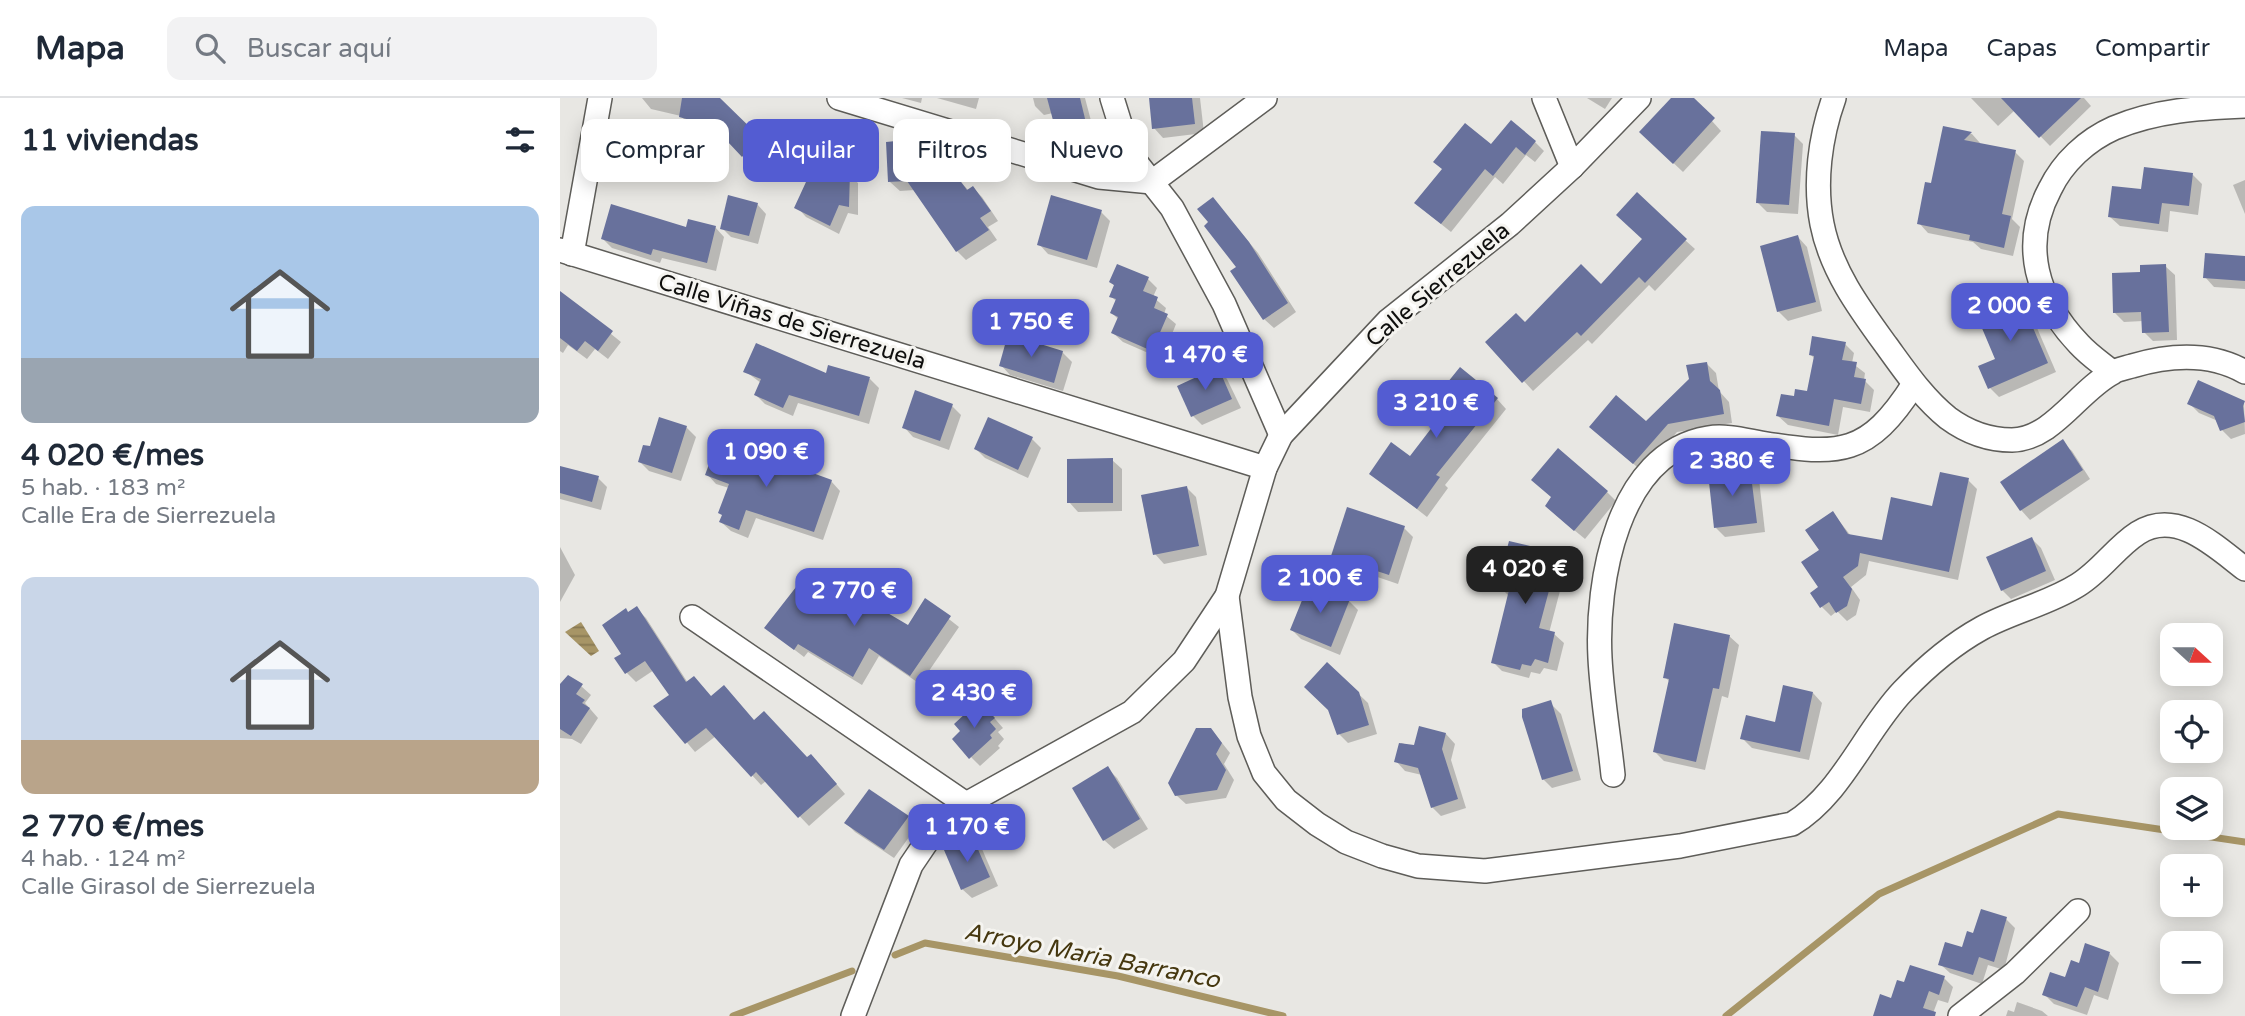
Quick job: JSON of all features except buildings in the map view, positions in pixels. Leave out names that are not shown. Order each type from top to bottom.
[{"type":"street","points":[[566,252],[600,98]]},
{"type":"street","points":[[839,98],[1099,177],[1152,182],[1265,98]]},
{"type":"street","points":[[1112,98],[1130,152],[1172,208],[1224,304],[1281,435]]},
{"type":"street","points":[[1544,98],[1572,167]]},
{"type":"street","name":"Calle Sierrezuela","points":[[853,1016],[911,865],[936,828],[966,804],[1132,712],[1184,661],[1227,596],[1265,468],[1281,435],[1388,321],[1510,224],[1572,167],[1639,98]]},
{"type":"street","points":[[1834,98],[1823,140],[1819,170],[1822,224],[1833,259],[1847,288],[1914,384],[1948,418],[1970,431],[1990,438],[2014,440],[2036,436],[2112,372],[2158,358],[2203,358],[2235,366],[2245,372]]},
{"type":"street","points":[[2112,372],[2080,345],[2059,319],[2045,293],[2034,262],[2035,230],[2043,201],[2058,172],[2083,147],[2112,129],[2147,116],[2186,108],[2245,106]]},
{"type":"street","name":"Calle Viñas de Sierrezuela","points":[[566,252],[1265,468]]},
{"type":"street","points":[[1613,775],[1600,659],[1602,591],[1607,560],[1619,524],[1631,497],[1645,477],[1665,456],[1687,443],[1710,438],[1731,438],[1801,449],[1827,450],[1853,446],[1875,434],[1897,411],[1914,384]]},
{"type":"street","points":[[1227,596],[1240,697],[1249,736],[1264,773],[1286,800],[1346,842],[1382,856],[1419,866],[1485,872],[1680,846],[1792,824],[1807,816],[1820,803],[1881,717],[1903,691],[1929,667],[1982,628],[2059,596],[2081,583],[2138,533],[2158,525],[2179,526],[2198,534],[2245,569]]},
{"type":"street","points":[[692,617],[966,804]]},
{"type":"street","points":[[1960,1016],[2015,974],[2078,911]]},
{"type":"shaded area","points":[[581,622],[599,651],[591,656],[565,632]]},
{"type":"waterway","name":"Arroyo Maria Barranco","points":[[1726,1016],[1879,894],[2058,814],[2245,842]]},
{"type":"waterway","name":"Arroyo Maria Barranco","points":[[895,955],[925,943],[1118,976],[1283,1016]]},
{"type":"waterway","name":"Arroyo Maria Barranco","points":[[733,1016],[852,971]]}]
